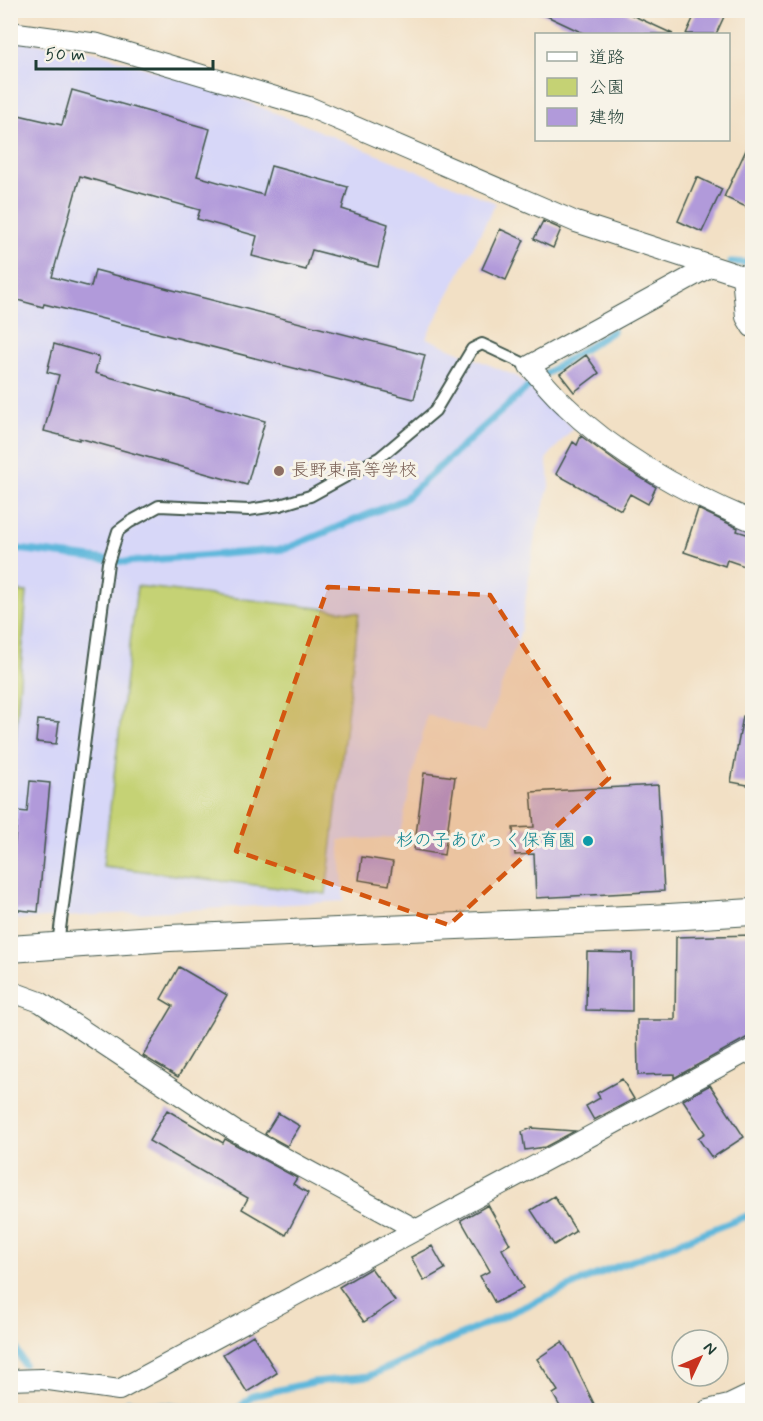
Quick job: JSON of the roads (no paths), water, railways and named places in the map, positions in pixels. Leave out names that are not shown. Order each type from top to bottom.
[{"type":"street","points":[[10,32],[98,44],[309,107],[576,222],[747,276],[746,317],[753,327]]},
{"type":"street","points":[[711,266],[529,366],[566,406],[616,448],[715,506],[753,521]]},
{"type":"street","points":[[10,949],[169,938],[640,919],[753,912]]},
{"type":"street","points":[[10,991],[40,1002],[235,1131],[417,1230]]},
{"type":"street","points":[[10,1380],[42,1379],[119,1390],[753,1049]]},
{"type":"street","points":[[708,1410],[729,1405],[753,1394]]},
{"type":"lane","points":[[58,945],[109,558],[118,531],[159,506],[249,510],[280,505],[310,496],[379,458],[435,411],[472,349],[482,344],[529,366]]},
{"type":"waterway","points":[[731,262],[752,263]]},
{"type":"waterway","points":[[547,373],[613,331]]},
{"type":"waterway","points":[[10,548],[125,562],[285,549],[403,500],[530,385]]},
{"type":"waterway","points":[[237,1410],[252,1396],[314,1382],[369,1376],[598,1274],[752,1214]]},
{"type":"waterway","points":[[10,1337],[24,1364]]},
{"type":"waterway","points":[[128,1402],[211,1410]]},
{"type":"place","name":"長野東高等学校","points":[[279,471]]},
{"type":"place","name":"杉の子あぴっく保育園","points":[[588,841]]}]
